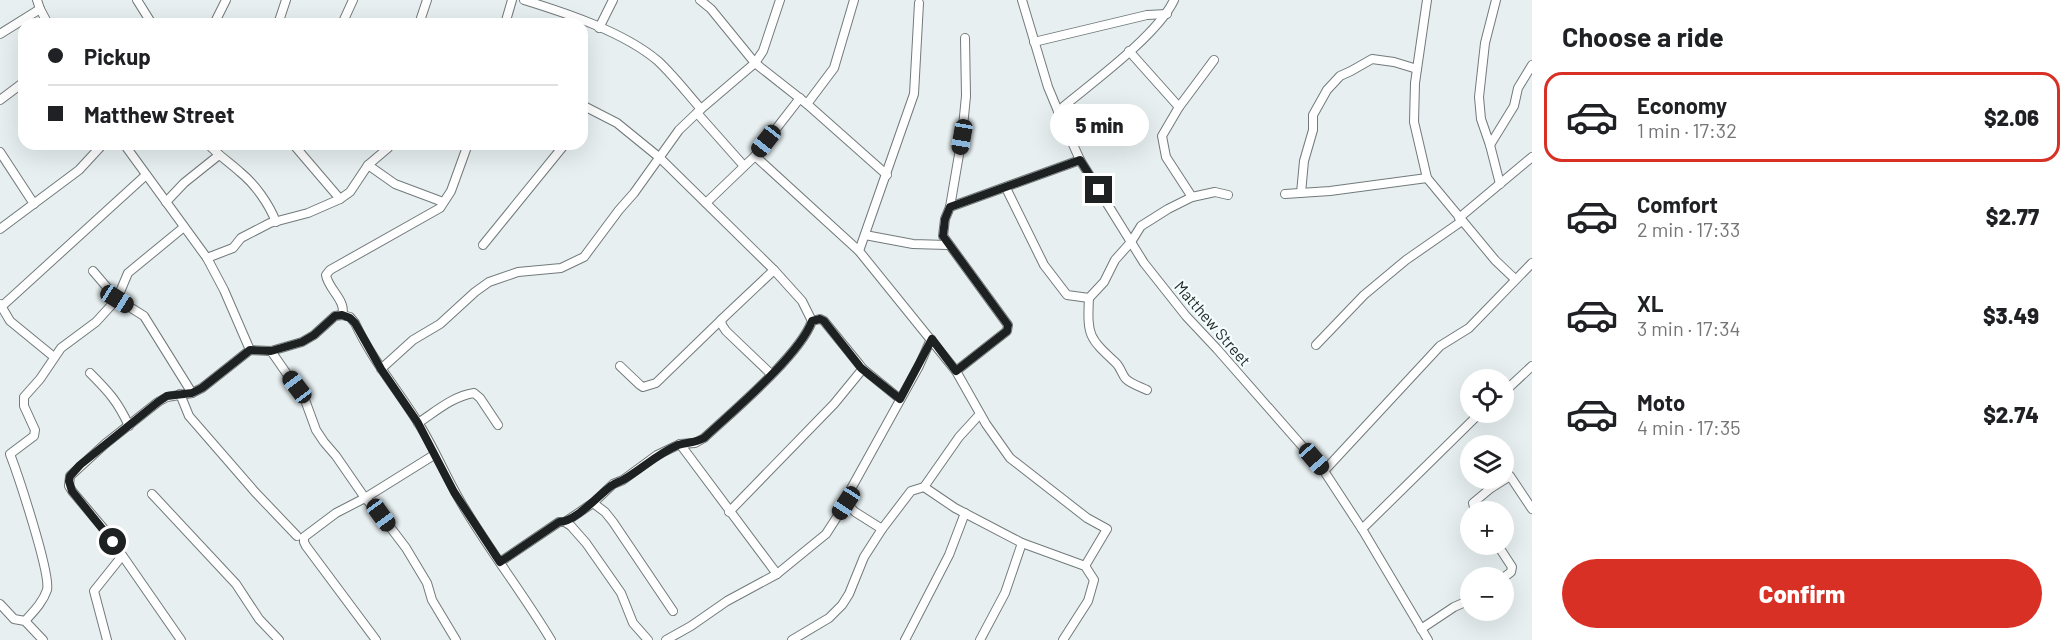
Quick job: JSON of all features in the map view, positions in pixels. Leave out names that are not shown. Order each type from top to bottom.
[{"type":"street","points":[[217,18],[226,0]]},
{"type":"street","points":[[280,18],[285,0]]},
{"type":"street","points":[[345,18],[353,0]]},
{"type":"street","points":[[421,18],[427,0]]},
{"type":"street","points":[[507,18],[512,0]]},
{"type":"street","points":[[524,0],[575,18]]},
{"type":"street","points":[[599,28],[614,0]]},
{"type":"street","points":[[381,369],[413,340],[440,324],[489,282],[518,272],[561,268],[584,257],[679,130],[755,63],[763,51],[780,0]]},
{"type":"street","points":[[706,202],[755,156],[834,68],[854,0]]},
{"type":"street","name":"Matthew Street","points":[[1022,0],[1058,111],[1080,160],[1131,242],[1164,291],[1324,471],[1362,529],[1428,640]]},
{"type":"street","points":[[1058,111],[1129,51],[1167,14],[1174,0]]},
{"type":"street","points":[[1426,0],[1417,69],[1414,122],[1427,178],[1495,260],[1515,279]]},
{"type":"street","points":[[1496,0],[1485,43],[1479,97],[1480,119],[1490,145],[1500,184]]},
{"type":"street","points":[[140,1],[149,18]]},
{"type":"street","points":[[704,1],[755,63],[804,101],[887,175]]},
{"type":"street","points":[[859,251],[914,94],[919,3]]},
{"type":"street","points":[[20,18],[38,4],[45,18]]},
{"type":"street","points":[[1034,42],[1146,15],[1167,14]]},
{"type":"street","points":[[0,34],[18,20]]},
{"type":"street","points":[[588,23],[637,45],[659,62],[744,166]]},
{"type":"street","points":[[956,371],[1007,331],[1008,325],[947,245],[943,236],[962,137],[965,106],[965,38]]},
{"type":"street","points":[[1129,51],[1179,107]]},
{"type":"street","points":[[1301,193],[1304,161],[1313,130],[1314,115],[1327,90],[1340,76],[1372,59],[1394,62],[1417,69]]},
{"type":"street","points":[[1192,197],[1166,157],[1162,136],[1179,107],[1214,60]]},
{"type":"street","points":[[1490,145],[1514,106],[1518,88],[1532,65]]},
{"type":"street","points":[[0,100],[18,86]]},
{"type":"street","points":[[588,109],[617,123],[660,158],[774,270],[802,301],[812,321]]},
{"type":"street","points":[[0,229],[79,170],[97,150]]},
{"type":"street","points":[[128,150],[207,258],[229,300],[250,350]]},
{"type":"street","points":[[214,150],[242,173],[270,207],[276,222]]},
{"type":"street","points":[[298,150],[340,200]]},
{"type":"street","points":[[207,258],[230,250],[241,238],[254,230],[340,200],[350,192],[368,165],[386,150]]},
{"type":"street","points":[[342,315],[344,310],[342,305],[328,284],[326,275],[330,270],[440,208],[451,191],[466,150]]},
{"type":"street","points":[[483,245],[560,150]]},
{"type":"street","points":[[0,152],[34,204]]},
{"type":"street","points":[[166,202],[184,183],[219,155]]},
{"type":"street","points":[[755,156],[859,251],[956,371],[980,414],[1010,458],[1088,518],[1107,529],[1085,566]]},
{"type":"street","points":[[1316,345],[1364,295],[1461,219],[1532,157]]},
{"type":"street","points":[[950,207],[1080,160]]},
{"type":"street","points":[[368,165],[394,184],[443,202]]},
{"type":"street","points":[[54,357],[10,321],[1,306],[146,175]]},
{"type":"street","points":[[1286,194],[1375,186],[1427,178]]},
{"type":"street","points":[[1006,188],[1044,266],[1067,295],[1089,298]]},
{"type":"street","points":[[1147,390],[1126,379],[1119,366],[1092,339],[1088,325],[1089,298],[1104,282],[1115,260],[1141,226],[1168,208],[1192,197],[1215,192],[1228,195]]},
{"type":"street","points":[[26,621],[40,605],[48,588],[43,560],[10,454],[34,436],[34,430],[24,406],[24,397],[68,342],[96,322],[117,299],[128,273],[184,227]]},
{"type":"street","points":[[865,235],[913,244],[947,245]]},
{"type":"street","points":[[1324,471],[1440,346],[1468,328],[1532,263]]},
{"type":"street","points":[[620,366],[639,385],[648,386],[665,374],[774,270]]},
{"type":"street","points":[[93,271],[117,299],[144,316],[192,393]]},
{"type":"street","points":[[181,640],[104,529],[72,491],[70,476],[80,465],[167,396],[192,393],[216,379],[250,350],[271,351],[302,342],[314,335],[335,316],[342,315],[355,323],[381,369],[418,423],[454,492],[520,589],[550,640]]},
{"type":"street","points":[[565,522],[593,503],[613,484],[623,480],[657,455],[680,444],[695,443],[704,438],[771,374],[804,336],[812,321],[820,319],[824,321],[861,368],[900,399]]},
{"type":"street","points":[[721,320],[726,331],[771,374]]},
{"type":"street","points":[[666,640],[727,601],[777,574],[826,534],[846,503],[851,487],[932,339]]},
{"type":"street","points":[[271,351],[305,400],[316,430],[365,498],[406,548],[456,640]]},
{"type":"street","points":[[729,512],[834,404],[861,368]]},
{"type":"street","points":[[1514,384],[1531,369]]},
{"type":"street","points":[[90,374],[111,393],[129,426]]},
{"type":"street","points":[[418,423],[465,394],[474,393],[498,425]]},
{"type":"street","points":[[180,394],[189,416],[297,536]]},
{"type":"street","points":[[792,640],[824,622],[842,605],[864,557],[882,529],[911,491],[924,487],[946,455],[980,414]]},
{"type":"street","points":[[1362,529],[1470,423]]},
{"type":"street","points":[[680,444],[777,574]]},
{"type":"street","points":[[376,640],[304,542],[304,537],[336,513],[365,498],[434,455]]},
{"type":"street","points":[[1475,501],[1510,476],[1532,508]]},
{"type":"street","points":[[924,487],[955,508],[1022,543],[1085,566],[1094,580],[1088,601],[1063,640]]},
{"type":"street","points":[[152,494],[236,584],[259,620],[279,640]]},
{"type":"street","points":[[593,503],[613,522],[673,611]]},
{"type":"street","points":[[846,503],[855,512],[882,529]]},
{"type":"street","points":[[905,640],[949,555],[965,513]]},
{"type":"street","points":[[500,562],[559,522],[565,522],[572,526],[586,543],[621,593],[633,623],[648,640]]},
{"type":"street","points":[[980,640],[1005,593],[1022,543]]},
{"type":"street","points":[[107,640],[94,591],[122,556]]},
{"type":"street","points":[[0,604],[14,619],[26,621],[43,640]]},
{"type":"street","points":[[1421,629],[1460,604]]},
{"type":"route","points":[[113,542],[69,486],[70,476],[80,465],[167,396],[192,393],[216,379],[250,350],[271,351],[302,342],[314,335],[335,316],[342,315],[355,323],[381,369],[418,423],[454,492],[500,562],[559,522],[565,522],[593,503],[613,484],[623,480],[657,455],[680,444],[695,443],[704,438],[783,362],[804,336],[812,321],[820,319],[824,321],[861,368],[900,399],[932,339],[956,371],[1007,331],[1008,325],[947,245],[943,236],[945,219],[950,207],[1080,160],[1099,190]]}]
